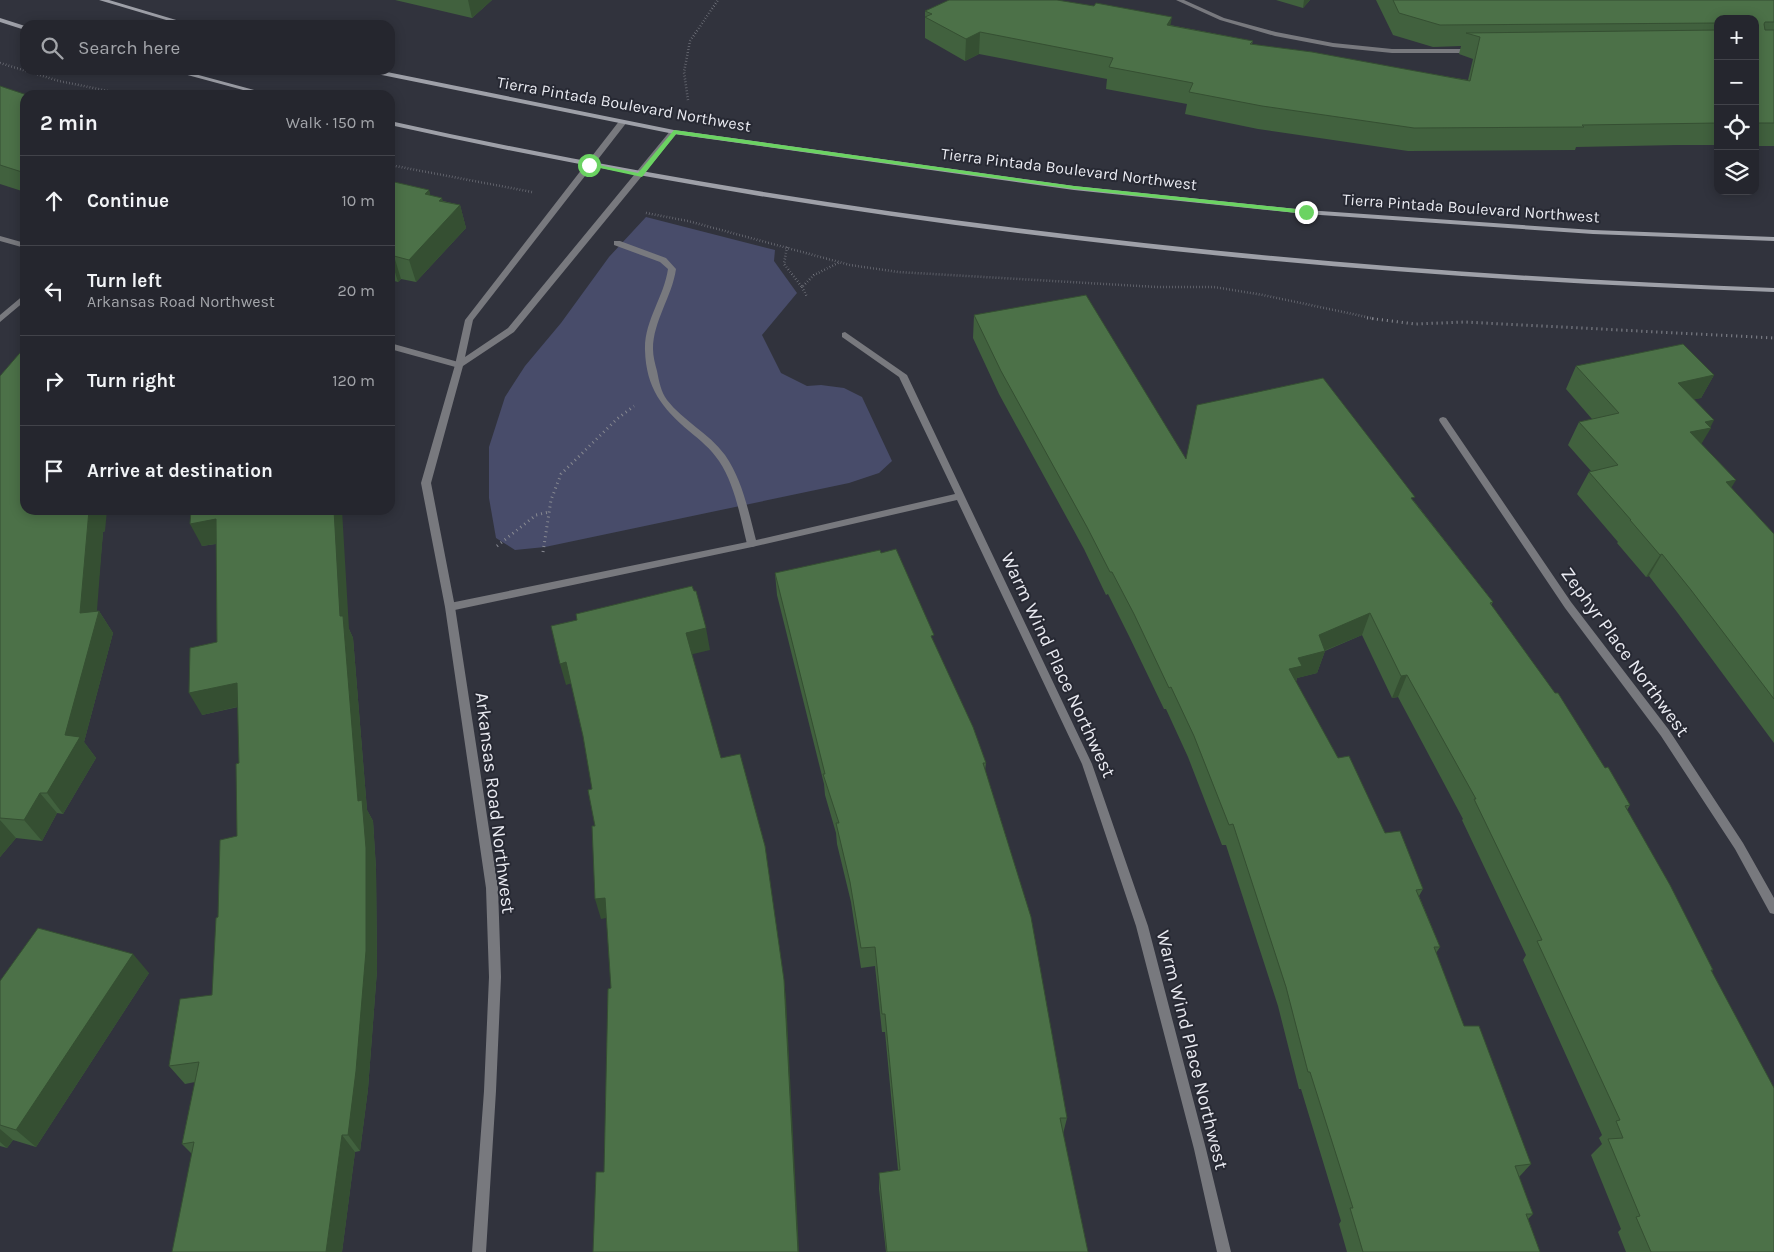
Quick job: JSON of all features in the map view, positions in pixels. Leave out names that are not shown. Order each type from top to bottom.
[{"type":"main road","points":[[102,0],[172,20]]},
{"type":"main road","points":[[0,20],[20,26]]},
{"type":"main road","points":[[192,75],[250,90]]},
{"type":"main road","name":"Tierra Pintada Boulevard Northwest","points":[[392,75],[674,132],[1074,188],[1306,212],[1593,232],[1774,239]]},
{"type":"main road","points":[[395,125],[639,175],[818,203],[1155,247],[1374,268],[1516,279],[1774,290]]},
{"type":"street","points":[[1179,0],[1222,19],[1275,34],[1333,45],[1392,51],[1483,50]]},
{"type":"street","name":"Arkansas Road Northwest","points":[[479,1252],[490,1091],[495,977],[492,888],[450,607],[426,483],[460,365],[469,320],[623,122]]},
{"type":"street","points":[[395,347],[460,365],[511,330],[674,132]]},
{"type":"street","points":[[0,238],[20,244]]},
{"type":"street","points":[[616,242],[663,260],[672,269],[672,280],[652,331],[649,351],[659,394],[678,416],[705,437],[722,458],[734,481],[752,544]]},
{"type":"street","points":[[0,319],[20,301]]},
{"type":"street","name":"Warm Wind Place Northwest","points":[[845,335],[903,374],[1087,764],[1142,926],[1200,1149],[1224,1252]]},
{"type":"street","name":"Zephyr Place Northwest","points":[[1443,420],[1568,605],[1665,733],[1739,846],[1774,909]]},
{"type":"street","points":[[450,607],[752,544],[960,496]]},
{"type":"path","points":[[688,100],[684,72],[690,41],[718,0]]},
{"type":"path","points":[[0,64],[20,70]]},
{"type":"path","points":[[38,75],[103,90]]},
{"type":"path","points":[[395,166],[533,192]]},
{"type":"path","points":[[642,213],[688,221],[840,262],[898,272],[1156,287],[1214,287],[1263,294],[1369,318],[1415,324],[1465,322],[1774,338]]},
{"type":"path","points":[[787,247],[784,264],[802,287],[807,297]]},
{"type":"path","points":[[802,287],[805,281],[822,270],[840,262]]},
{"type":"path","points":[[543,552],[549,512],[559,476],[572,461],[592,445],[624,413],[642,401],[659,394]]},
{"type":"path","points":[[497,546],[536,515],[549,512]]},
{"type":"shaded area","points":[[646,217],[775,250],[774,261],[797,293],[762,335],[781,373],[807,386],[821,385],[844,388],[862,397],[892,461],[879,473],[849,483],[545,547],[515,550],[496,538],[489,498],[489,447],[505,397],[525,366],[561,323],[609,257]]},
{"type":"building","points":[[949,0],[1057,0],[1094,6],[1096,3],[1172,17],[1167,25],[1253,41],[1250,44],[1312,52],[1470,81],[1480,37],[1466,33],[1714,30],[1714,123],[1582,125],[1584,127],[1414,128],[1262,106],[1189,92],[1193,83],[1109,67],[1113,58],[980,32],[966,39],[925,17],[932,14],[925,11]]},
{"type":"building","points":[[1393,0],[1774,0],[1774,22],[1765,22],[1764,24],[1765,30],[1774,30],[1774,123],[1759,123],[1759,15],[1714,15],[1714,23],[1440,25],[1399,13]]},
{"type":"building","points":[[0,86],[20,93],[20,171],[0,165]]},
{"type":"building","points":[[395,182],[429,190],[425,194],[442,198],[439,201],[460,205],[409,260],[395,256]]},
{"type":"building","points":[[1086,295],[1186,459],[1197,405],[1323,378],[1415,497],[1411,498],[1493,602],[1490,603],[1555,693],[1558,693],[1605,768],[1608,767],[1630,805],[1625,806],[1670,885],[1713,970],[1711,970],[1774,1088],[1774,1252],[1651,1252],[1636,1217],[1640,1216],[1608,1139],[1623,1138],[1616,1121],[1620,1120],[1537,941],[1542,940],[1474,799],[1476,799],[1407,675],[1401,676],[1370,613],[1319,635],[1325,651],[1298,658],[1302,666],[1289,669],[1338,758],[1349,756],[1385,833],[1400,831],[1423,889],[1416,890],[1440,947],[1434,947],[1464,1026],[1479,1026],[1531,1164],[1515,1166],[1533,1214],[1526,1214],[1540,1252],[1363,1252],[1350,1208],[1353,1208],[1310,1072],[1308,1072],[1286,987],[1233,824],[1229,825],[1194,736],[1134,614],[1001,371],[974,315]]},
{"type":"building","points":[[1683,344],[1714,375],[1678,383],[1714,420],[1705,422],[1711,428],[1690,432],[1736,480],[1726,482],[1774,534],[1774,699],[1662,554],[1660,555],[1589,472],[1618,465],[1579,422],[1619,413],[1576,366]]},
{"type":"building","points":[[20,353],[20,515],[89,515],[80,613],[99,611],[65,735],[80,737],[47,793],[40,793],[24,820],[0,818],[0,376]]},
{"type":"building","points":[[191,515],[334,515],[340,616],[343,616],[358,801],[362,800],[366,848],[366,951],[356,1071],[348,1135],[342,1135],[326,1252],[172,1252],[194,1142],[182,1144],[199,1062],[169,1066],[180,999],[212,995],[216,918],[218,917],[220,840],[237,836],[236,764],[239,763],[237,683],[189,693],[190,648],[217,642],[216,519],[190,524]]},
{"type":"building","points":[[896,549],[934,635],[931,636],[973,727],[986,763],[983,763],[1031,917],[1067,1118],[1060,1118],[1088,1252],[887,1252],[879,1173],[900,1170],[885,1014],[882,1014],[875,947],[861,948],[850,882],[836,823],[839,823],[823,774],[825,774],[775,573],[880,550],[881,553]]},
{"type":"building","points":[[692,586],[694,591],[696,591],[706,628],[686,633],[721,758],[740,754],[765,846],[784,980],[798,1252],[593,1252],[596,1172],[604,1172],[608,989],[611,988],[605,898],[595,899],[592,826],[595,826],[588,790],[592,789],[583,736],[566,662],[560,664],[551,626],[577,620],[576,614]]},
{"type":"building","points":[[38,928],[133,954],[16,1130],[0,1125],[0,981]]},
{"type":"route","points":[[589,165],[639,175],[674,132],[1074,188],[1306,212]]}]
